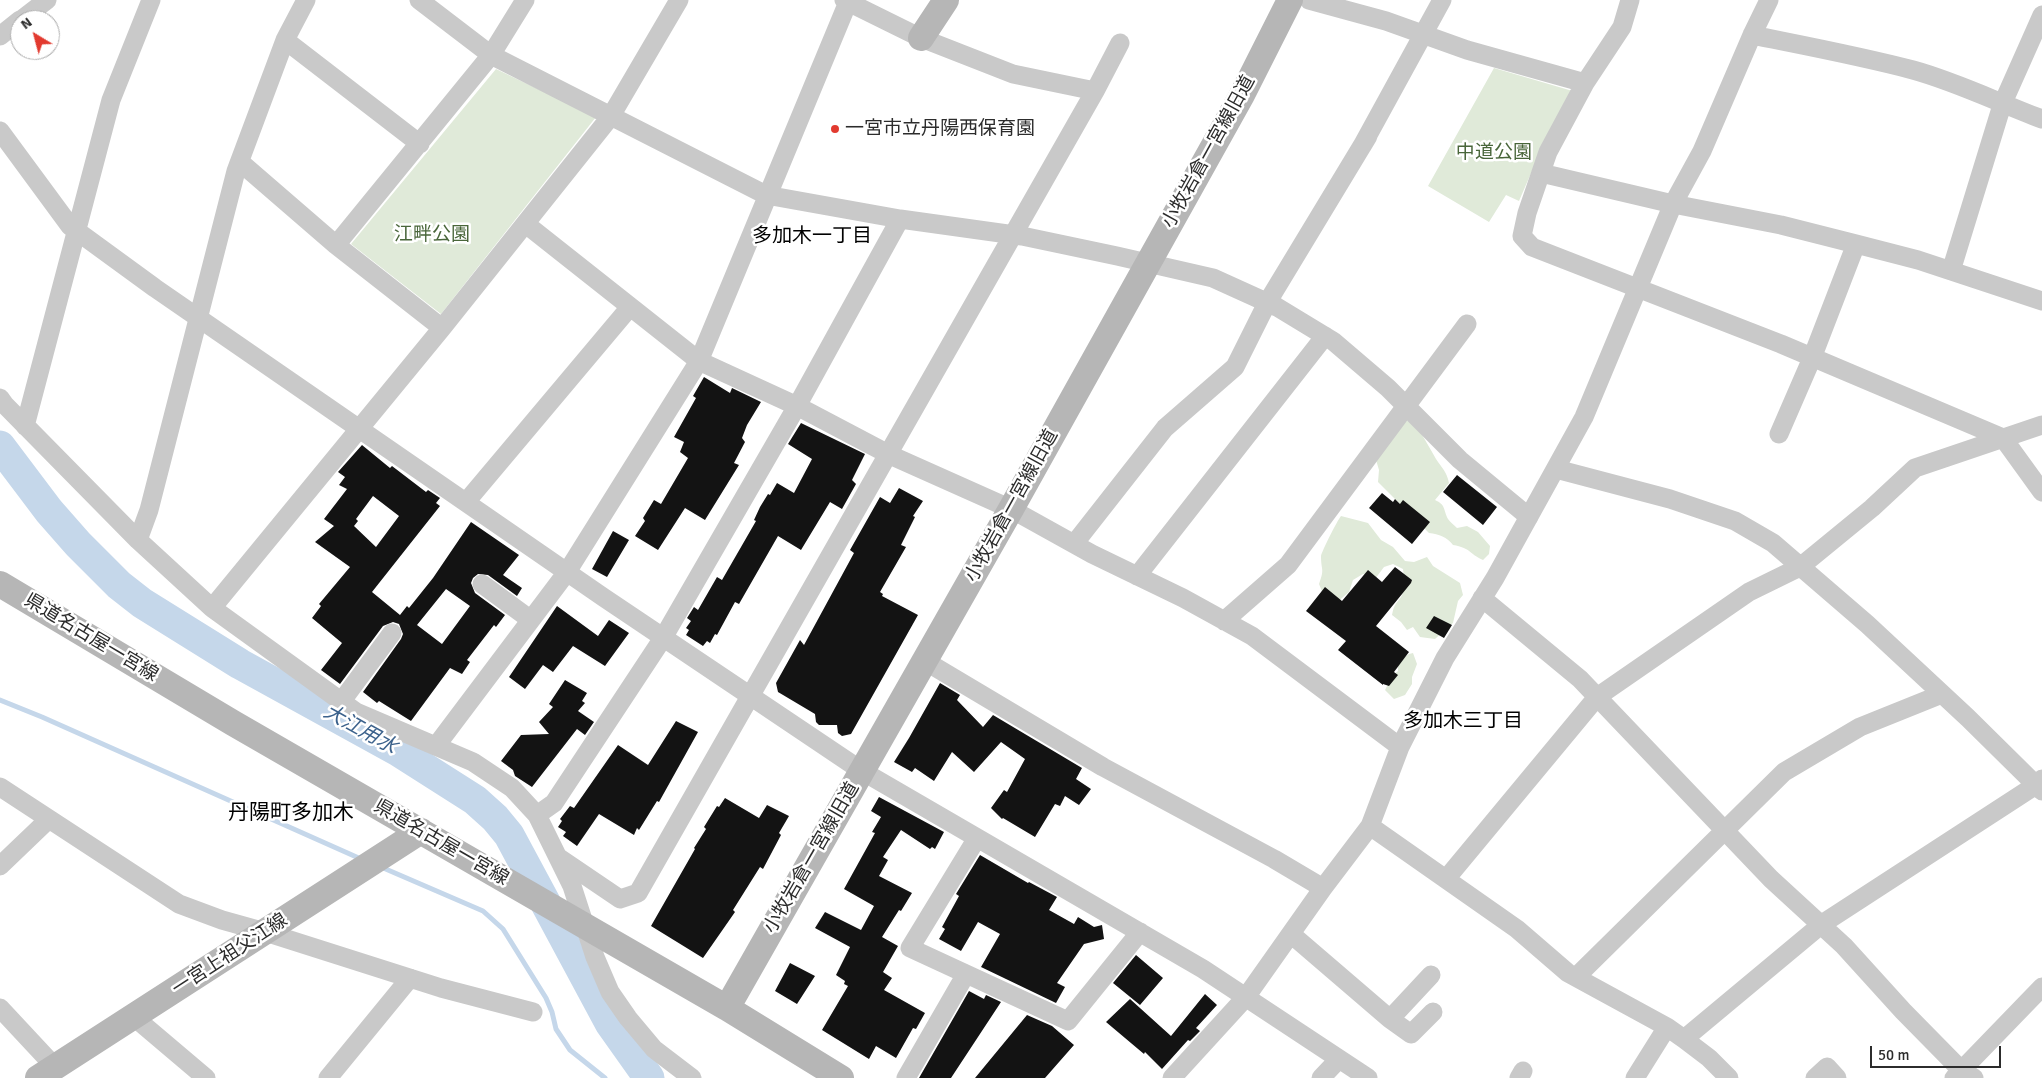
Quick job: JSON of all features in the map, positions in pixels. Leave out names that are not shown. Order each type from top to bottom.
[{"type":"main road","points":[[921,38],[946,0]]},
{"type":"main road","name":"小牧岩倉一宮線旧道","points":[[727,1008],[1011,509],[1242,95],[1290,0]]},
{"type":"main road","name":"県道名古屋一宮線","points":[[0,584],[514,886],[727,1008],[841,1078]]},
{"type":"main road","name":"一宮上祖父江線","points":[[47,1073],[421,831]]},
{"type":"street","points":[[34,10],[47,0]]},
{"type":"street","points":[[25,426],[78,231],[111,100],[151,0]]},
{"type":"street","points":[[138,540],[149,510],[240,162],[285,40],[306,0]]},
{"type":"street","points":[[336,245],[491,55],[525,0]]},
{"type":"street","points":[[212,608],[527,225],[611,116],[679,0]]},
{"type":"street","points":[[1309,0],[1386,21],[1468,50],[1585,83]]},
{"type":"street","points":[[1074,544],[1165,428],[1234,367],[1267,303],[1362,146],[1442,0]]},
{"type":"street","points":[[1630,0],[1622,27],[1585,83],[1548,152],[1527,213],[1522,236],[1532,247],[1812,358],[2003,438],[2042,492]]},
{"type":"street","points":[[1172,1078],[1246,997],[1322,888],[1370,826],[1400,747],[1444,658],[1482,598],[1584,417],[1673,204],[1702,152],[1769,0]]},
{"type":"street","points":[[436,746],[568,572],[699,361],[846,1],[921,38],[1013,74],[1096,91]]},
{"type":"street","points":[[427,3],[491,55],[766,196],[900,219],[1013,234],[1213,278],[1267,303],[1333,341],[1406,405],[1460,460],[1529,517]]},
{"type":"street","points":[[1951,271],[2002,104],[2042,15]]},
{"type":"street","points":[[0,36],[10,28]]},
{"type":"street","points":[[1752,35],[1912,70],[1946,80],[2042,119]]},
{"type":"street","points":[[285,40],[420,144]]},
{"type":"street","points":[[558,857],[620,899],[638,893],[890,455],[1013,234],[1096,91],[1120,43]]},
{"type":"street","points":[[0,131],[70,226],[199,318],[663,638],[862,771],[1203,969],[1368,1078]]},
{"type":"street","points":[[240,162],[336,245],[442,328]]},
{"type":"street","points":[[1540,173],[1673,204],[1782,225],[1918,260],[2042,301]]},
{"type":"street","points":[[537,815],[554,803],[663,638],[797,406],[900,219]]},
{"type":"street","points":[[527,225],[699,361],[797,406],[890,455],[1011,509],[1074,544],[1252,636],[1400,747]]},
{"type":"street","points":[[1779,434],[1812,358],[1856,244]]},
{"type":"street","points":[[466,502],[630,307]]},
{"type":"street","points":[[1224,621],[1288,565],[1467,324]]},
{"type":"street","points":[[1137,576],[1325,336]]},
{"type":"street","points":[[0,398],[4,405],[138,540],[212,608],[356,712],[473,762],[512,788],[537,815],[572,886],[580,924],[610,992],[628,1018],[654,1049],[692,1078]]},
{"type":"street","points":[[1446,879],[1597,697],[1749,592],[1800,566],[1872,508],[1915,468],[2042,425]]},
{"type":"street","points":[[1556,469],[1670,500],[1735,521],[1773,544],[1867,624],[2040,785],[1822,924],[1684,1039]]},
{"type":"street","points":[[482,584],[531,620]]},
{"type":"street","points":[[1482,598],[1580,680],[1771,879],[1844,946],[1963,1076],[2042,987]]},
{"type":"street","points":[[341,702],[392,633]]},
{"type":"street","points":[[925,661],[1103,767],[1274,859],[1322,888]]},
{"type":"street","points":[[1576,977],[1784,772],[1860,727],[1942,694]]},
{"type":"street","points":[[0,787],[179,904],[222,920],[410,978],[534,1012]]},
{"type":"street","points":[[0,866],[49,819]]},
{"type":"street","points":[[1370,826],[1517,930],[1568,973],[1667,1027],[1710,1058],[1729,1078]]},
{"type":"street","points":[[977,838],[910,948],[1068,1021],[1140,932]]},
{"type":"street","points":[[1291,934],[1390,1019],[1411,1034],[1433,1012]]},
{"type":"street","points":[[906,1078],[966,974]]},
{"type":"street","points":[[1390,1019],[1431,975]]},
{"type":"street","points":[[328,1078],[410,978]]},
{"type":"street","points":[[0,1008],[47,1073]]},
{"type":"street","points":[[134,1017],[206,1078]]},
{"type":"street","points":[[1635,1078],[1667,1027]]},
{"type":"street","points":[[1321,1078],[1339,1059]]},
{"type":"street","points":[[1815,1078],[1827,1067],[1837,1078]]},
{"type":"green space","name":"中道公園","points":[[1494,68],[1576,92],[1541,150],[1519,201],[1506,195],[1489,222],[1428,186]]},
{"type":"green space","name":"江畔公園","points":[[496,69],[596,117],[441,314],[351,244]]},
{"type":"green space","points":[[1407,421],[1414,422],[1447,476],[1449,483],[1435,500],[1443,506],[1448,519],[1457,528],[1467,526],[1478,532],[1490,546],[1489,554],[1483,560],[1466,549],[1453,545],[1442,536],[1429,533],[1378,482],[1379,470],[1376,460],[1399,424]]},
{"type":"green space","points":[[1341,516],[1368,523],[1381,540],[1393,547],[1405,561],[1414,562],[1427,557],[1433,566],[1460,583],[1463,595],[1458,601],[1453,623],[1435,639],[1420,637],[1413,627],[1407,630],[1392,615],[1395,605],[1404,591],[1403,569],[1393,564],[1384,567],[1375,579],[1363,574],[1353,580],[1349,592],[1336,603],[1323,594],[1319,584],[1322,572],[1321,556]]},
{"type":"green space","points":[[1413,653],[1417,664],[1412,677],[1412,684],[1405,695],[1394,699],[1385,690],[1392,676],[1398,671],[1398,662]]},
{"type":"building","points":[[704,377],[730,393],[732,388],[761,402],[747,425],[742,438],[745,442],[734,463],[739,465],[705,520],[685,508],[658,550],[635,536],[645,521],[643,518],[654,500],[661,504],[688,458],[680,452],[684,442],[674,437],[696,398],[693,396]]},
{"type":"building","points":[[801,423],[865,454],[852,480],[856,484],[842,509],[830,502],[801,550],[778,536],[739,604],[735,602],[717,635],[715,634],[710,643],[707,641],[703,646],[686,635],[689,630],[686,628],[691,621],[687,618],[694,607],[698,610],[717,577],[722,580],[756,521],[754,520],[760,507],[777,483],[794,493],[812,459],[788,444]]},
{"type":"building","points":[[362,445],[390,468],[392,466],[426,492],[428,490],[440,498],[436,503],[440,506],[372,592],[400,615],[407,606],[409,608],[433,578],[471,522],[519,555],[503,575],[522,588],[517,596],[488,575],[478,574],[473,578],[471,583],[475,593],[505,615],[496,627],[494,625],[467,660],[470,662],[462,674],[450,668],[411,721],[379,701],[377,703],[363,692],[401,639],[403,634],[399,624],[393,622],[383,626],[340,684],[321,670],[342,643],[312,618],[321,606],[319,604],[350,567],[315,542],[334,526],[324,519],[347,489],[339,485],[345,477],[338,472]],"holes":[[[373,496],[399,516],[376,547],[354,526],[358,521],[356,519]],[[446,589],[470,606],[442,644],[417,625]]]},
{"type":"building","points":[[1457,475],[1497,507],[1483,525],[1443,492]]},
{"type":"building","points":[[899,488],[923,501],[913,516],[915,517],[901,545],[906,547],[880,592],[883,594],[882,596],[918,615],[851,734],[842,736],[838,733],[837,725],[819,725],[816,722],[815,714],[778,692],[776,683],[800,640],[804,645],[854,553],[850,550],[880,497],[890,503]]},
{"type":"building","points":[[1382,493],[1393,502],[1395,499],[1400,504],[1403,500],[1430,522],[1412,544],[1369,508]]},
{"type":"building","points":[[613,531],[629,540],[607,577],[592,569]]},
{"type":"building","points":[[1395,567],[1412,580],[1376,626],[1409,652],[1394,672],[1398,675],[1389,686],[1383,685],[1338,650],[1346,641],[1306,611],[1325,587],[1342,601],[1368,570],[1382,582]]},
{"type":"building","points":[[557,606],[598,636],[609,620],[629,633],[605,666],[573,646],[553,672],[543,665],[525,689],[509,677]]},
{"type":"building","points":[[1434,616],[1452,625],[1444,638],[1426,628]]},
{"type":"building","points":[[565,680],[587,693],[582,701],[585,703],[578,711],[594,722],[585,735],[577,729],[532,787],[515,776],[513,770],[501,761],[521,735],[549,734],[539,722],[553,707],[549,704]]},
{"type":"building","points":[[940,683],[960,695],[957,700],[983,727],[993,715],[1082,768],[1076,779],[1091,789],[1079,805],[1065,796],[1060,806],[1055,804],[1035,837],[1002,819],[991,808],[1004,790],[1007,792],[1025,759],[1001,742],[974,772],[952,752],[934,781],[915,768],[912,772],[894,762]]},
{"type":"building","points":[[676,721],[698,732],[659,802],[657,801],[639,830],[637,828],[634,835],[599,814],[577,846],[563,836],[566,832],[558,827],[562,821],[560,819],[570,806],[574,808],[618,745],[648,765]]},
{"type":"building","points":[[879,797],[944,832],[935,849],[932,847],[930,849],[901,830],[883,857],[888,860],[879,876],[912,893],[882,937],[898,946],[883,972],[892,978],[884,990],[925,1013],[916,1029],[913,1028],[896,1058],[876,1046],[869,1059],[822,1030],[848,986],[844,984],[845,981],[836,975],[850,947],[815,928],[825,912],[861,930],[874,906],[844,889],[875,833],[872,832],[881,817],[871,811]]},
{"type":"building","points":[[725,798],[759,818],[767,805],[789,816],[763,869],[760,867],[733,910],[735,912],[703,958],[651,926],[706,829],[704,827],[717,806],[719,807]]},
{"type":"building","points":[[980,855],[1028,883],[1057,897],[1049,910],[1074,924],[1078,917],[1094,927],[1102,925],[1104,939],[1084,944],[1057,983],[1065,987],[1056,1003],[981,967],[1000,934],[978,922],[961,951],[939,939],[945,929],[942,927],[959,896],[956,894]]},
{"type":"building","points":[[1136,955],[1163,978],[1140,1005],[1113,983]]},
{"type":"building","points":[[790,963],[815,976],[797,1004],[775,991]]},
{"type":"building","points":[[969,991],[984,999],[986,995],[1001,1002],[951,1078],[919,1078]]},
{"type":"building","points":[[1205,994],[1217,1005],[1196,1028],[1200,1031],[1190,1041],[1188,1040],[1162,1069],[1145,1052],[1144,1054],[1106,1022],[1130,999],[1171,1036]]},
{"type":"building","points":[[1027,1015],[1052,1026],[1074,1045],[1045,1078],[975,1078]]},
{"type":"waterway","name":"大江用水","points":[[0,446],[49,511],[78,544],[119,585],[142,603],[240,664],[398,751],[475,800],[495,818],[509,835],[610,1023],[649,1078]]},
{"type":"waterway","points":[[0,700],[361,859]]},
{"type":"waterway","points":[[381,867],[483,911],[503,929],[546,998],[556,1029],[570,1050],[605,1078]]},
{"type":"place","name":"一宮市立丹陽西保育園","points":[[835,129]]},
{"type":"district","name":"多加木一丁目","points":[[812,237]]},
{"type":"district","name":"多加木三丁目","points":[[1463,722]]},
{"type":"district","name":"丹陽町多加木","points":[[291,813]]}]
